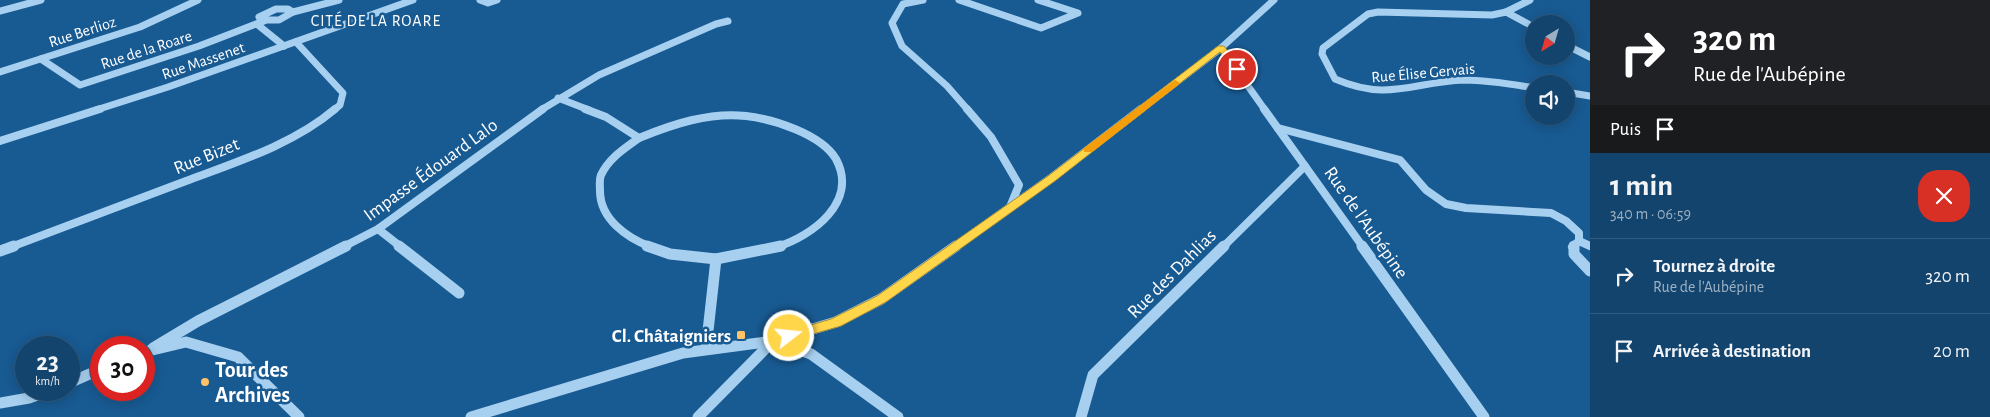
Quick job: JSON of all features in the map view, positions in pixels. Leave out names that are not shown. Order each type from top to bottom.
[{"type":"street","points":[[0,12],[41,0]]},
{"type":"street","name":"Rue Berlioz","points":[[0,72],[140,27],[198,0]]},
{"type":"street","points":[[276,9],[275,5],[282,0]]},
{"type":"street","name":"Rue de la Roare","points":[[41,58],[80,85],[261,23],[279,20],[293,12],[338,0]]},
{"type":"street","name":"Rue Massenet","points":[[0,141],[168,87],[413,0]]},
{"type":"street","points":[[480,0],[488,3],[497,0]]},
{"type":"street","points":[[924,0],[903,4],[892,23],[902,46],[948,86],[991,137],[1019,185],[1010,207]]},
{"type":"street","points":[[959,0],[1041,28],[1078,13],[1038,0]]},
{"type":"street","points":[[471,417],[683,353],[773,341],[836,322],[881,299],[1059,172],[1221,48],[1274,0]]},
{"type":"street","points":[[1506,12],[1530,0]]},
{"type":"street","name":"Rue de la Roare","points":[[261,23],[259,17],[262,14],[276,9],[288,9],[293,12]]},
{"type":"street","name":"Rue Élise Gervais","points":[[1506,12],[1492,15],[1378,12],[1368,14],[1323,48],[1322,54],[1335,79],[1366,91],[1382,93],[1454,81],[1484,81],[1525,87]]},
{"type":"street","points":[[1506,12],[1525,22]]},
{"type":"street","name":"Impasse Édouard Lalo","points":[[155,346],[198,321],[378,229],[541,108],[558,98],[599,75],[728,20]]},
{"type":"street","points":[[261,23],[284,46]]},
{"type":"street","name":"Rue Bizet","points":[[0,251],[226,166],[284,141],[320,122],[340,105],[343,93],[296,42]]},
{"type":"street","name":"Rue de l'Aubépine","points":[[1221,48],[1484,417]]},
{"type":"street","points":[[1575,50],[1590,57]]},
{"type":"street","points":[[1575,94],[1590,96]]},
{"type":"street","points":[[558,98],[606,117],[639,138]]},
{"type":"street","points":[[713,116],[779,122],[807,135],[836,159],[842,185],[833,212],[802,237],[763,251],[716,259],[670,254],[638,242],[613,224],[600,200],[600,177],[614,156],[639,138],[681,122],[713,116]]},
{"type":"street","points":[[1278,128],[1400,160],[1426,190],[1446,204],[1466,208],[1551,213],[1566,221],[1579,233],[1579,241],[1572,248],[1574,254],[1590,271]]},
{"type":"street","name":"Rue des Dahlias","points":[[1081,417],[1093,375],[1305,166]]},
{"type":"street","points":[[378,229],[459,293]]},
{"type":"street","points":[[1579,241],[1590,246]]},
{"type":"street","points":[[706,349],[716,259]]},
{"type":"street","points":[[698,417],[773,341]]},
{"type":"street","points":[[773,341],[811,354],[898,417]]},
{"type":"street","points":[[155,349],[186,342],[238,357],[299,417]]},
{"type":"street","points":[[0,403],[15,400]]},
{"type":"slow traffic","points":[[1088,150],[1175,83]]},
{"type":"place","name":"Cl. Châtaigniers","points":[[741,335]]},
{"type":"place","name":"Tour des Archives","points":[[205,382]]},
{"type":"district","name":"CITÉ DE LA ROARE","points":[[376,20]]},
{"type":"route","points":[[789,336],[836,322],[881,299],[1052,178],[1221,48],[1237,69]]}]
